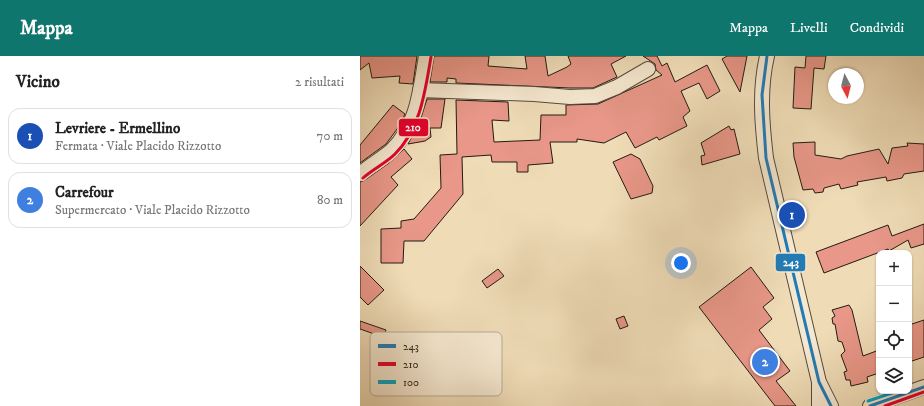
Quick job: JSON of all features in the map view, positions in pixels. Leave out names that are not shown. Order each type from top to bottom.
[{"type":"street","points":[[360,174],[392,150],[407,131],[414,116],[426,56]]},
{"type":"street","points":[[768,56],[761,95],[766,158],[819,382],[831,406]]},
{"type":"street","points":[[420,90],[534,94],[570,98],[595,96],[617,87],[648,69]]},
{"type":"street","points":[[819,382],[819,406]]},
{"type":"street","points":[[870,406],[924,387]]},
{"type":"building","points":[[360,56],[417,56],[413,84],[399,83],[400,76],[372,78],[369,63],[360,70]]},
{"type":"building","points":[[434,56],[489,56],[488,66],[527,69],[525,56],[545,56],[548,76],[571,64],[568,56],[626,56],[611,64],[617,77],[593,88],[570,88],[456,83],[456,79],[447,78],[447,82],[430,82]]},
{"type":"building","points":[[643,56],[657,56],[662,66],[667,63],[675,82],[707,65],[720,91],[707,99],[699,83],[681,91],[690,111],[683,117],[687,126],[659,140],[657,137],[635,148],[626,132],[604,143],[577,139],[577,142],[550,142],[553,163],[528,165],[528,172],[517,172],[517,162],[492,162],[491,155],[462,157],[463,194],[424,241],[404,241],[403,263],[381,263],[381,229],[401,228],[401,221],[414,219],[441,188],[440,155],[457,154],[456,100],[508,102],[509,121],[492,120],[494,142],[540,140],[541,115],[566,115],[566,105],[598,104],[662,75],[656,70],[655,64]]},
{"type":"building","points":[[727,56],[747,56],[740,92],[722,59]]},
{"type":"building","points":[[806,56],[826,56],[824,69],[814,68],[811,109],[793,108],[795,67],[805,68]]},
{"type":"building","points":[[427,99],[445,99],[441,128],[430,128],[431,137],[425,141],[408,144],[420,121]]},
{"type":"building","points":[[393,105],[405,114],[400,125],[386,144],[360,163],[360,145]]},
{"type":"building","points":[[729,126],[731,130],[734,129],[740,154],[702,165],[701,156],[705,155],[701,143]]},
{"type":"building","points":[[815,142],[815,155],[841,159],[847,156],[879,149],[888,164],[892,148],[908,146],[907,143],[924,144],[924,171],[904,174],[902,178],[887,181],[886,177],[857,182],[858,185],[841,189],[839,184],[824,188],[823,192],[815,193],[813,189],[803,190],[794,157],[793,143]]},
{"type":"building","points":[[404,149],[412,159],[391,177],[398,185],[360,226],[360,182],[389,163]]},
{"type":"building","points":[[631,154],[640,159],[653,186],[652,193],[631,199],[613,162]]},
{"type":"building","points":[[924,224],[924,244],[911,248],[908,240],[891,250],[876,250],[876,254],[824,273],[816,252],[888,225],[892,236]]},
{"type":"building","points":[[360,266],[384,290],[368,305],[360,297]]},
{"type":"building","points":[[751,267],[774,298],[763,307],[772,319],[759,330],[790,371],[776,381],[796,406],[775,406],[699,307]]},
{"type":"building","points":[[498,269],[504,276],[487,288],[482,281]]},
{"type":"building","points":[[849,305],[852,310],[863,356],[876,351],[876,374],[867,377],[868,382],[851,386],[850,380],[846,380],[844,372],[847,371],[841,355],[845,351],[842,342],[838,341],[835,324],[833,324],[832,318],[835,316],[832,310]]},
{"type":"building","points":[[624,316],[628,326],[620,329],[616,319]]},
{"type":"building","points":[[924,320],[924,357],[912,361],[912,358],[912,324]]},
{"type":"building","points":[[360,321],[386,330],[385,332],[370,332],[360,329]]},
{"type":"transit line","name":"243","points":[[767,56],[762,95],[766,158],[819,382],[831,406]]},
{"type":"transit line","name":"210","points":[[363,178],[395,154],[411,133],[424,96],[431,57]]},
{"type":"transit line","name":"243","points":[[870,406],[924,387]]},
{"type":"transit line","name":"210","points":[[885,406],[924,392]]},
{"type":"transit line","name":"100","points":[[868,401],[889,394]]},
{"type":"place","name":"Levriere - Ermellino","points":[[792,215]]},
{"type":"place","name":"Carrefour","points":[[765,362]]}]
